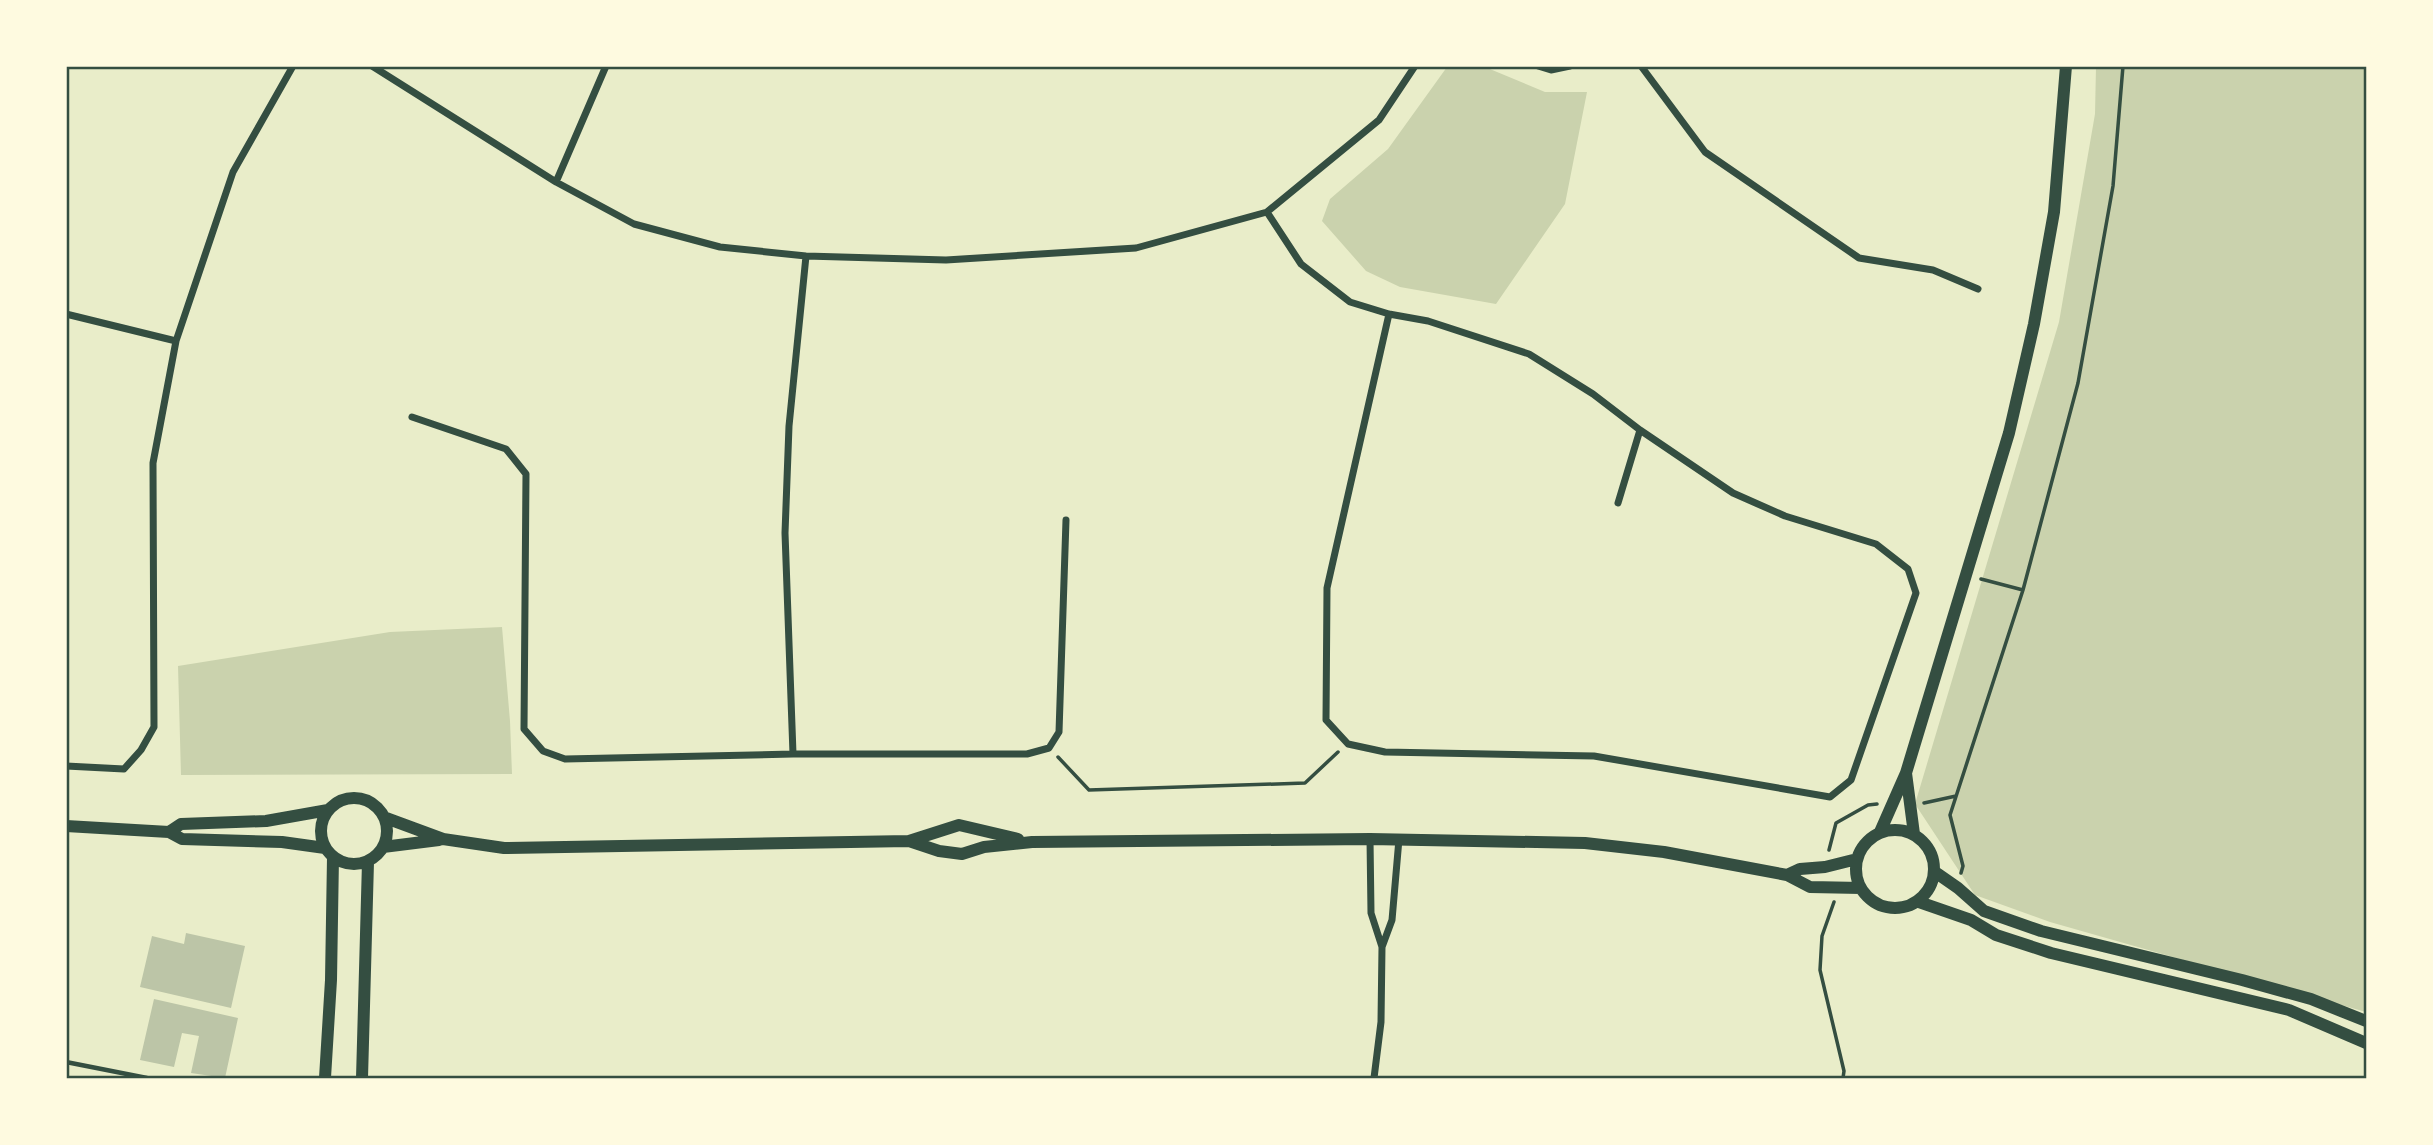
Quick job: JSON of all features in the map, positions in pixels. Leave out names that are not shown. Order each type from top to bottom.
[{"type":"street","points":[[66,766],[124,769],[141,750],[154,727],[153,463],[176,341],[233,173],[293,66]]},
{"type":"street","points":[[372,66],[555,182],[634,223],[720,247],[806,256],[946,260],[1136,248],[1267,212],[1379,120],[1415,66]]},
{"type":"street","points":[[555,182],[606,66]]},
{"type":"street","points":[[1538,66],[1551,70],[1570,66]]},
{"type":"street","points":[[1640,66],[1705,152],[1859,258],[1933,270],[1978,289]]},
{"type":"street","points":[[1880,832],[1906,773],[2009,433],[2034,324],[2054,212],[2066,66]]},
{"type":"street","points":[[1267,212],[1301,264],[1350,302],[1389,314],[1429,321],[1529,354],[1593,394],[1640,430],[1733,493],[1786,516],[1876,544],[1908,569],[1916,593],[1851,780],[1830,797],[1594,756],[1385,752],[1348,744],[1326,720],[1327,588],[1389,314]]},
{"type":"street","points":[[793,754],[785,533],[789,426],[806,256]]},
{"type":"street","points":[[66,314],[176,341]]},
{"type":"street","points":[[412,417],[506,449],[526,474],[524,729],[543,751],[565,759],[793,754],[1027,754],[1049,748],[1059,732],[1066,520]]},
{"type":"street","points":[[1618,503],[1640,430]]},
{"type":"street","points":[[1906,773],[1914,834]]},
{"type":"street","points":[[325,1079],[331,980],[329,853],[321,833],[322,822],[328,810],[349,798],[371,803],[386,818],[443,839],[504,848],[909,841],[959,825],[1032,842]]},
{"type":"street","points":[[169,832],[181,824],[259,822],[328,810]]},
{"type":"street","points":[[66,826],[169,832],[182,839],[282,842],[329,853],[341,862],[354,864],[368,862],[379,853],[389,833],[386,818]]},
{"type":"street","points":[[1891,829],[1914,834],[1930,850],[1934,872],[1928,890],[1919,902],[1905,907],[1884,906],[1875,903],[1861,888],[1857,879],[1857,859],[1861,848],[1880,832],[1891,829]]},
{"type":"street","points":[[383,847],[443,839]]},
{"type":"street","points":[[1370,839],[1371,913],[1382,947],[1381,1022],[1374,1079]]},
{"type":"street","points":[[909,841],[939,851],[962,854],[984,847],[1032,842],[1399,839],[1585,843],[1664,852],[1787,875],[1810,887],[1861,888]]},
{"type":"street","points":[[1382,947],[1392,920],[1399,839]]},
{"type":"street","points":[[1787,875],[1800,869],[1825,867],[1857,859]]},
{"type":"street","points":[[362,1079],[368,862]]},
{"type":"street","points":[[1934,872],[1958,888],[1984,911],[2041,931],[2311,999],[2367,1021]]},
{"type":"street","points":[[1919,902],[1971,920],[1996,935],[2051,953],[2289,1010],[2367,1043]]},
{"type":"lane","points":[[66,1062],[147,1079]]},
{"type":"path","points":[[1958,888],[1963,866],[1950,815],[2023,590],[2078,383],[2113,186],[2123,66]]},
{"type":"path","points":[[1965,574],[2023,590]]},
{"type":"path","points":[[1049,748],[1089,790],[1305,783],[1348,744]]},
{"type":"path","points":[[1912,806],[1956,796]]},
{"type":"path","points":[[1822,936],[1821,970],[1844,1071],[1843,1079]]},
{"type":"green space","points":[[1447,67],[1485,67],[1545,92],[1587,92],[1565,204],[1496,304],[1400,287],[1366,271],[1322,221],[1330,199],[1388,149]]},
{"type":"green space","points":[[2096,67],[2366,67],[2366,1012],[2050,922],[1975,895],[1915,804],[2059,322],[2095,114]]},
{"type":"green space","points":[[502,627],[512,774],[181,775],[178,666],[390,632]]},
{"type":"building","points":[[186,933],[245,946],[231,1008],[140,987],[152,936],[184,944]]},
{"type":"building","points":[[154,999],[238,1018],[225,1078],[191,1073],[199,1036],[182,1033],[174,1067],[140,1060]]}]
